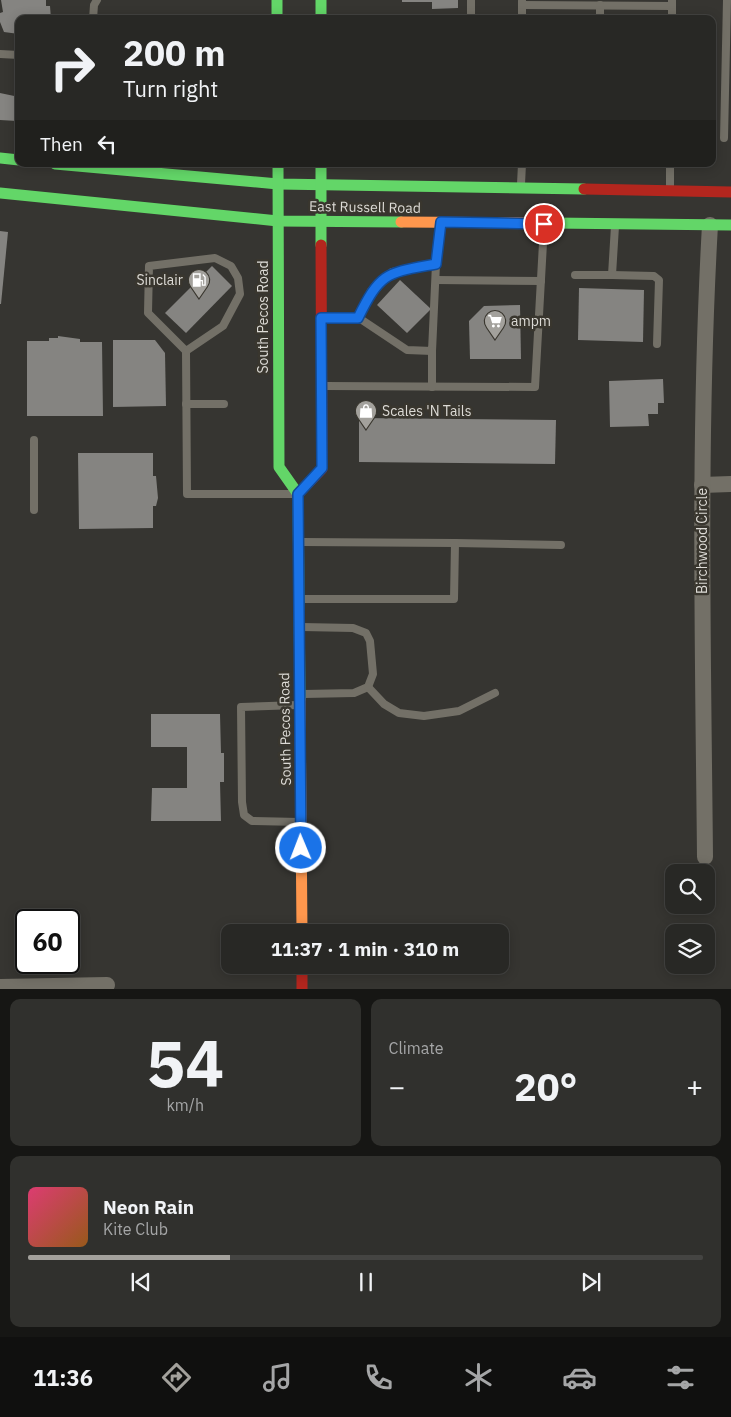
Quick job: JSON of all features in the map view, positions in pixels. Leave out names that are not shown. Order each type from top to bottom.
[{"type":"main road","points":[[277,0],[277,15]]},
{"type":"main road","points":[[320,0],[321,15]]},
{"type":"main road","points":[[0,158],[15,160]]},
{"type":"main road","name":"East Russell Road","points":[[132,167],[158,168],[278,184],[321,186],[731,192]]},
{"type":"main road","name":"South Pecos Road","points":[[278,167],[279,467],[298,494],[302,924]]},
{"type":"main road","points":[[298,494],[322,468],[321,167]]},
{"type":"main road","name":"East Russell Road","points":[[0,193],[278,221],[731,225]]},
{"type":"main road","points":[[302,974],[302,989]]},
{"type":"street","name":"Birchwood Circle","points":[[705,857],[702,485],[704,327],[710,225]]},
{"type":"street","points":[[702,485],[731,484]]},
{"type":"street","points":[[0,987],[107,985]]},
{"type":"lane","points":[[93,15],[96,0]]},
{"type":"lane","points":[[471,0],[471,15]]},
{"type":"lane","points":[[724,138],[727,0]]},
{"type":"lane","points":[[522,15],[522,2],[573,3],[600,6],[624,3],[672,3]]},
{"type":"lane","points":[[600,6],[600,15]]},
{"type":"lane","points":[[0,54],[15,55]]},
{"type":"lane","points":[[521,189],[522,167]]},
{"type":"lane","points":[[670,167],[670,192]]},
{"type":"lane","points":[[432,386],[436,264],[441,222]]},
{"type":"lane","points":[[321,386],[535,387],[544,224]]},
{"type":"lane","points":[[612,275],[616,224]]},
{"type":"lane","points":[[186,351],[223,326],[240,294],[238,278],[231,266],[214,258],[149,266],[148,313],[186,351],[187,494],[298,494]]},
{"type":"lane","points":[[358,318],[371,291],[392,272],[436,264]]},
{"type":"lane","points":[[575,275],[654,276],[659,280],[657,344]]},
{"type":"lane","points":[[436,280],[540,281]]},
{"type":"lane","points":[[321,318],[358,318],[407,350],[432,351]]},
{"type":"lane","points":[[186,404],[224,404]]},
{"type":"lane","points":[[34,440],[34,510]]},
{"type":"lane","points":[[298,542],[561,545]]},
{"type":"lane","points":[[299,599],[454,599],[455,543]]},
{"type":"lane","points":[[299,627],[353,628],[366,633],[370,641],[373,674],[368,687],[354,693],[241,707],[244,815],[252,821],[301,822]]},
{"type":"lane","points":[[368,687],[384,704],[399,713],[424,716],[459,711],[495,693]]},
{"type":"building","points":[[1,0],[46,0],[46,6],[50,6],[51,15],[15,15],[15,33],[4,32],[0,22],[0,13],[3,12]]},
{"type":"building","points":[[402,0],[458,0],[458,8],[432,9],[432,2],[402,2]]},
{"type":"building","points":[[0,93],[15,96],[15,121],[0,120]]},
{"type":"building","points":[[0,231],[8,232],[1,304],[0,304]]},
{"type":"building","name":"Sinclair","points":[[212,266],[232,286],[186,333],[165,313]]},
{"type":"building","points":[[400,280],[431,309],[407,333],[377,305]]},
{"type":"building","points":[[579,288],[644,290],[643,342],[578,340]]},
{"type":"building","name":"ampm","points":[[520,305],[521,359],[470,359],[469,321],[484,306]]},
{"type":"building","points":[[58,336],[80,339],[80,342],[102,342],[103,416],[27,416],[27,341],[49,341],[49,338],[58,338]]},
{"type":"building","points":[[113,340],[155,340],[165,353],[166,406],[113,407]]},
{"type":"building","points":[[663,379],[664,403],[658,403],[658,414],[648,414],[649,426],[610,427],[609,381]]},
{"type":"building","points":[[359,418],[556,420],[555,464],[359,462]]},
{"type":"building","points":[[78,453],[153,453],[153,476],[156,476],[158,498],[156,506],[153,506],[153,528],[79,529]]},
{"type":"building","points":[[151,714],[220,714],[221,753],[224,753],[224,782],[220,782],[221,821],[151,821],[152,788],[187,788],[187,747],[151,747]]},
{"type":"traffic: fast","points":[[277,0],[277,15]]},
{"type":"traffic: fast","points":[[321,0],[321,15]]},
{"type":"traffic: fast","points":[[0,158],[15,160]]},
{"type":"traffic: fast","points":[[88,167],[278,184],[584,189]]},
{"type":"traffic: fast","points":[[278,167],[279,467],[298,494],[300,699]]},
{"type":"traffic: fast","points":[[321,167],[321,245]]},
{"type":"traffic: fast","points":[[0,193],[278,221],[401,222]]},
{"type":"traffic: fast","points":[[552,223],[731,225]]},
{"type":"traffic: slow","points":[[401,222],[552,223]]},
{"type":"traffic: slow","points":[[300,699],[302,924]]},
{"type":"traffic: jam","points":[[584,189],[731,192]]},
{"type":"traffic: jam","points":[[298,494],[322,469],[321,245]]},
{"type":"traffic: jam","points":[[302,974],[302,989]]},
{"type":"place","name":"Sinclair","points":[[199,299]]},
{"type":"place","name":"ampm","points":[[495,340]]},
{"type":"place","name":"Scales 'N Tails","points":[[366,430]]},
{"type":"route","points":[[301,848],[298,494],[322,468],[321,318],[358,318],[371,291],[392,272],[436,264],[441,222],[544,224]]}]
